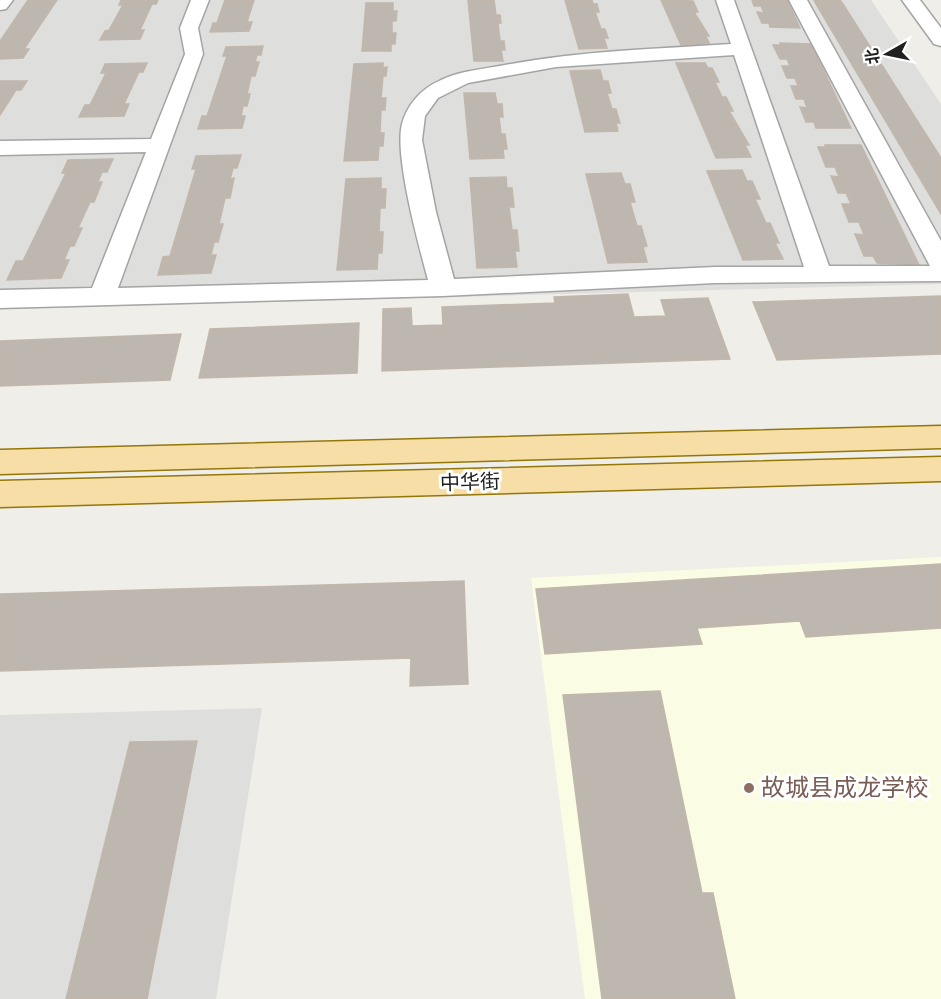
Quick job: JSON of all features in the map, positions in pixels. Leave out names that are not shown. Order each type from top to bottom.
[{"type":"main road","name":"中华街","points":[[0,462],[941,438]]},
{"type":"main road","name":"中华街","points":[[0,494],[941,469]]},
{"type":"street","points":[[0,5],[4,0]]},
{"type":"street","points":[[102,296],[194,54],[189,28],[200,0]]},
{"type":"street","points":[[725,0],[819,274]]},
{"type":"street","points":[[798,0],[941,264]]},
{"type":"street","points":[[911,0],[941,40]]},
{"type":"street","points":[[443,288],[420,201],[411,141],[412,124],[418,109],[434,90],[464,78],[556,61],[742,49]]},
{"type":"street","points":[[0,148],[159,145]]},
{"type":"street","points":[[0,299],[443,288],[715,275],[936,274],[941,272]]},
{"type":"shaded area","points":[[0,0],[871,0],[941,104],[941,284],[0,309]]},
{"type":"shaded area","name":"故城县成龙学校","points":[[941,557],[941,999],[585,999],[531,578]]},
{"type":"shaded area","points":[[262,708],[216,999],[0,999],[0,715]]},
{"type":"building","points":[[28,0],[57,0],[24,49],[29,49],[23,58],[0,59],[0,41]]},
{"type":"building","points":[[121,0],[158,0],[156,4],[152,4],[140,30],[144,30],[140,39],[100,40],[105,31],[109,30],[123,5],[119,5]]},
{"type":"building","points":[[225,0],[254,0],[247,22],[252,22],[249,31],[210,32],[213,23],[217,23]]},
{"type":"building","points":[[468,0],[494,0],[496,15],[500,15],[501,23],[498,23],[500,41],[504,41],[505,50],[501,50],[503,61],[474,61]]},
{"type":"building","points":[[565,0],[592,0],[593,4],[597,4],[599,12],[595,12],[601,29],[605,29],[608,38],[604,38],[607,48],[579,49]]},
{"type":"building","points":[[661,0],[693,1],[698,12],[694,12],[709,36],[706,36],[710,45],[681,45]]},
{"type":"building","points":[[752,0],[787,0],[800,28],[770,27],[769,23],[762,23],[757,12],[764,13],[761,6],[754,6]]},
{"type":"building","points":[[814,0],[840,0],[843,4],[816,4]]},
{"type":"building","points":[[366,3],[393,3],[393,11],[397,11],[396,21],[392,21],[392,33],[396,33],[395,44],[391,44],[391,51],[362,51]]},
{"type":"building","points":[[816,4],[843,4],[941,158],[941,214]]},
{"type":"building","points":[[780,43],[811,44],[851,128],[816,128],[814,122],[806,122],[800,107],[807,108],[804,99],[796,99],[791,86],[798,86],[795,78],[787,78],[782,66],[790,66],[787,59],[780,59],[773,45],[781,45]]},
{"type":"building","points":[[263,46],[261,55],[257,55],[255,62],[259,62],[255,76],[251,76],[247,106],[243,106],[241,116],[245,116],[242,128],[198,129],[202,116],[207,116],[227,56],[223,56],[226,47]]},
{"type":"building","points":[[147,63],[143,72],[139,72],[124,104],[129,104],[124,116],[79,117],[85,105],[90,105],[106,73],[101,73],[105,64]]},
{"type":"building","points":[[383,63],[383,68],[387,67],[386,76],[383,76],[381,98],[386,98],[385,110],[381,110],[380,133],[384,133],[383,146],[379,146],[378,160],[344,161],[354,64]]},
{"type":"building","points":[[676,63],[705,63],[708,68],[712,68],[719,82],[715,82],[722,97],[726,97],[733,111],[729,111],[749,145],[745,145],[751,157],[716,158]]},
{"type":"building","points":[[600,70],[603,81],[608,81],[611,93],[607,93],[612,109],[616,109],[620,123],[616,123],[618,131],[585,132],[570,71]]},
{"type":"building","points":[[0,81],[27,81],[21,90],[16,90],[0,115]]},
{"type":"building","points":[[464,93],[495,93],[497,104],[502,104],[503,117],[499,117],[501,134],[505,134],[507,149],[503,149],[504,158],[470,159]]},
{"type":"building","points":[[825,145],[861,145],[919,265],[877,263],[873,256],[864,256],[855,234],[864,235],[859,222],[849,222],[842,204],[851,204],[846,193],[838,193],[831,176],[839,177],[835,167],[826,167],[818,147],[826,147]]},
{"type":"building","points":[[241,155],[237,168],[233,168],[230,179],[234,178],[230,198],[225,198],[219,224],[223,224],[218,242],[214,242],[211,255],[216,255],[211,273],[158,275],[163,257],[170,256],[196,169],[192,169],[196,156]]},
{"type":"building","points":[[113,159],[107,172],[102,172],[98,182],[102,182],[94,202],[90,202],[78,228],[82,228],[74,246],[70,246],[64,260],[69,260],[61,278],[7,280],[16,261],[23,261],[66,173],[62,173],[68,160]]},
{"type":"building","points":[[742,170],[747,181],[752,181],[760,199],[755,199],[766,223],[770,223],[779,243],[775,243],[783,259],[743,260],[707,171]]},
{"type":"building","points":[[621,173],[625,184],[630,184],[635,202],[630,202],[637,226],[641,226],[647,246],[643,247],[647,262],[608,263],[586,174]]},
{"type":"building","points":[[506,177],[507,188],[512,188],[514,207],[509,207],[512,230],[517,230],[519,251],[515,251],[517,267],[477,268],[470,178]]},
{"type":"building","points":[[381,178],[381,189],[386,189],[385,208],[380,208],[379,232],[383,232],[382,253],[378,253],[377,269],[337,270],[346,179]]},
{"type":"building","points":[[628,294],[634,317],[666,316],[661,300],[708,298],[730,359],[382,371],[383,309],[411,308],[412,326],[443,325],[442,307],[555,303],[554,297]]},
{"type":"building","points":[[941,296],[941,354],[777,360],[753,302]]},
{"type":"building","points":[[359,323],[357,373],[199,378],[210,329]]},
{"type":"building","points":[[181,334],[170,380],[0,386],[0,341]]},
{"type":"building","points":[[941,564],[941,628],[806,637],[800,621],[697,628],[702,644],[545,654],[536,589]]},
{"type":"building","points":[[464,581],[468,684],[410,686],[411,658],[0,671],[0,594]]},
{"type":"building","points":[[660,691],[702,893],[713,893],[735,999],[602,999],[563,695]]},
{"type":"building","points":[[197,741],[147,999],[66,999],[130,742]]},
{"type":"place","name":"故城县成龙学校","points":[[749,788]]}]
